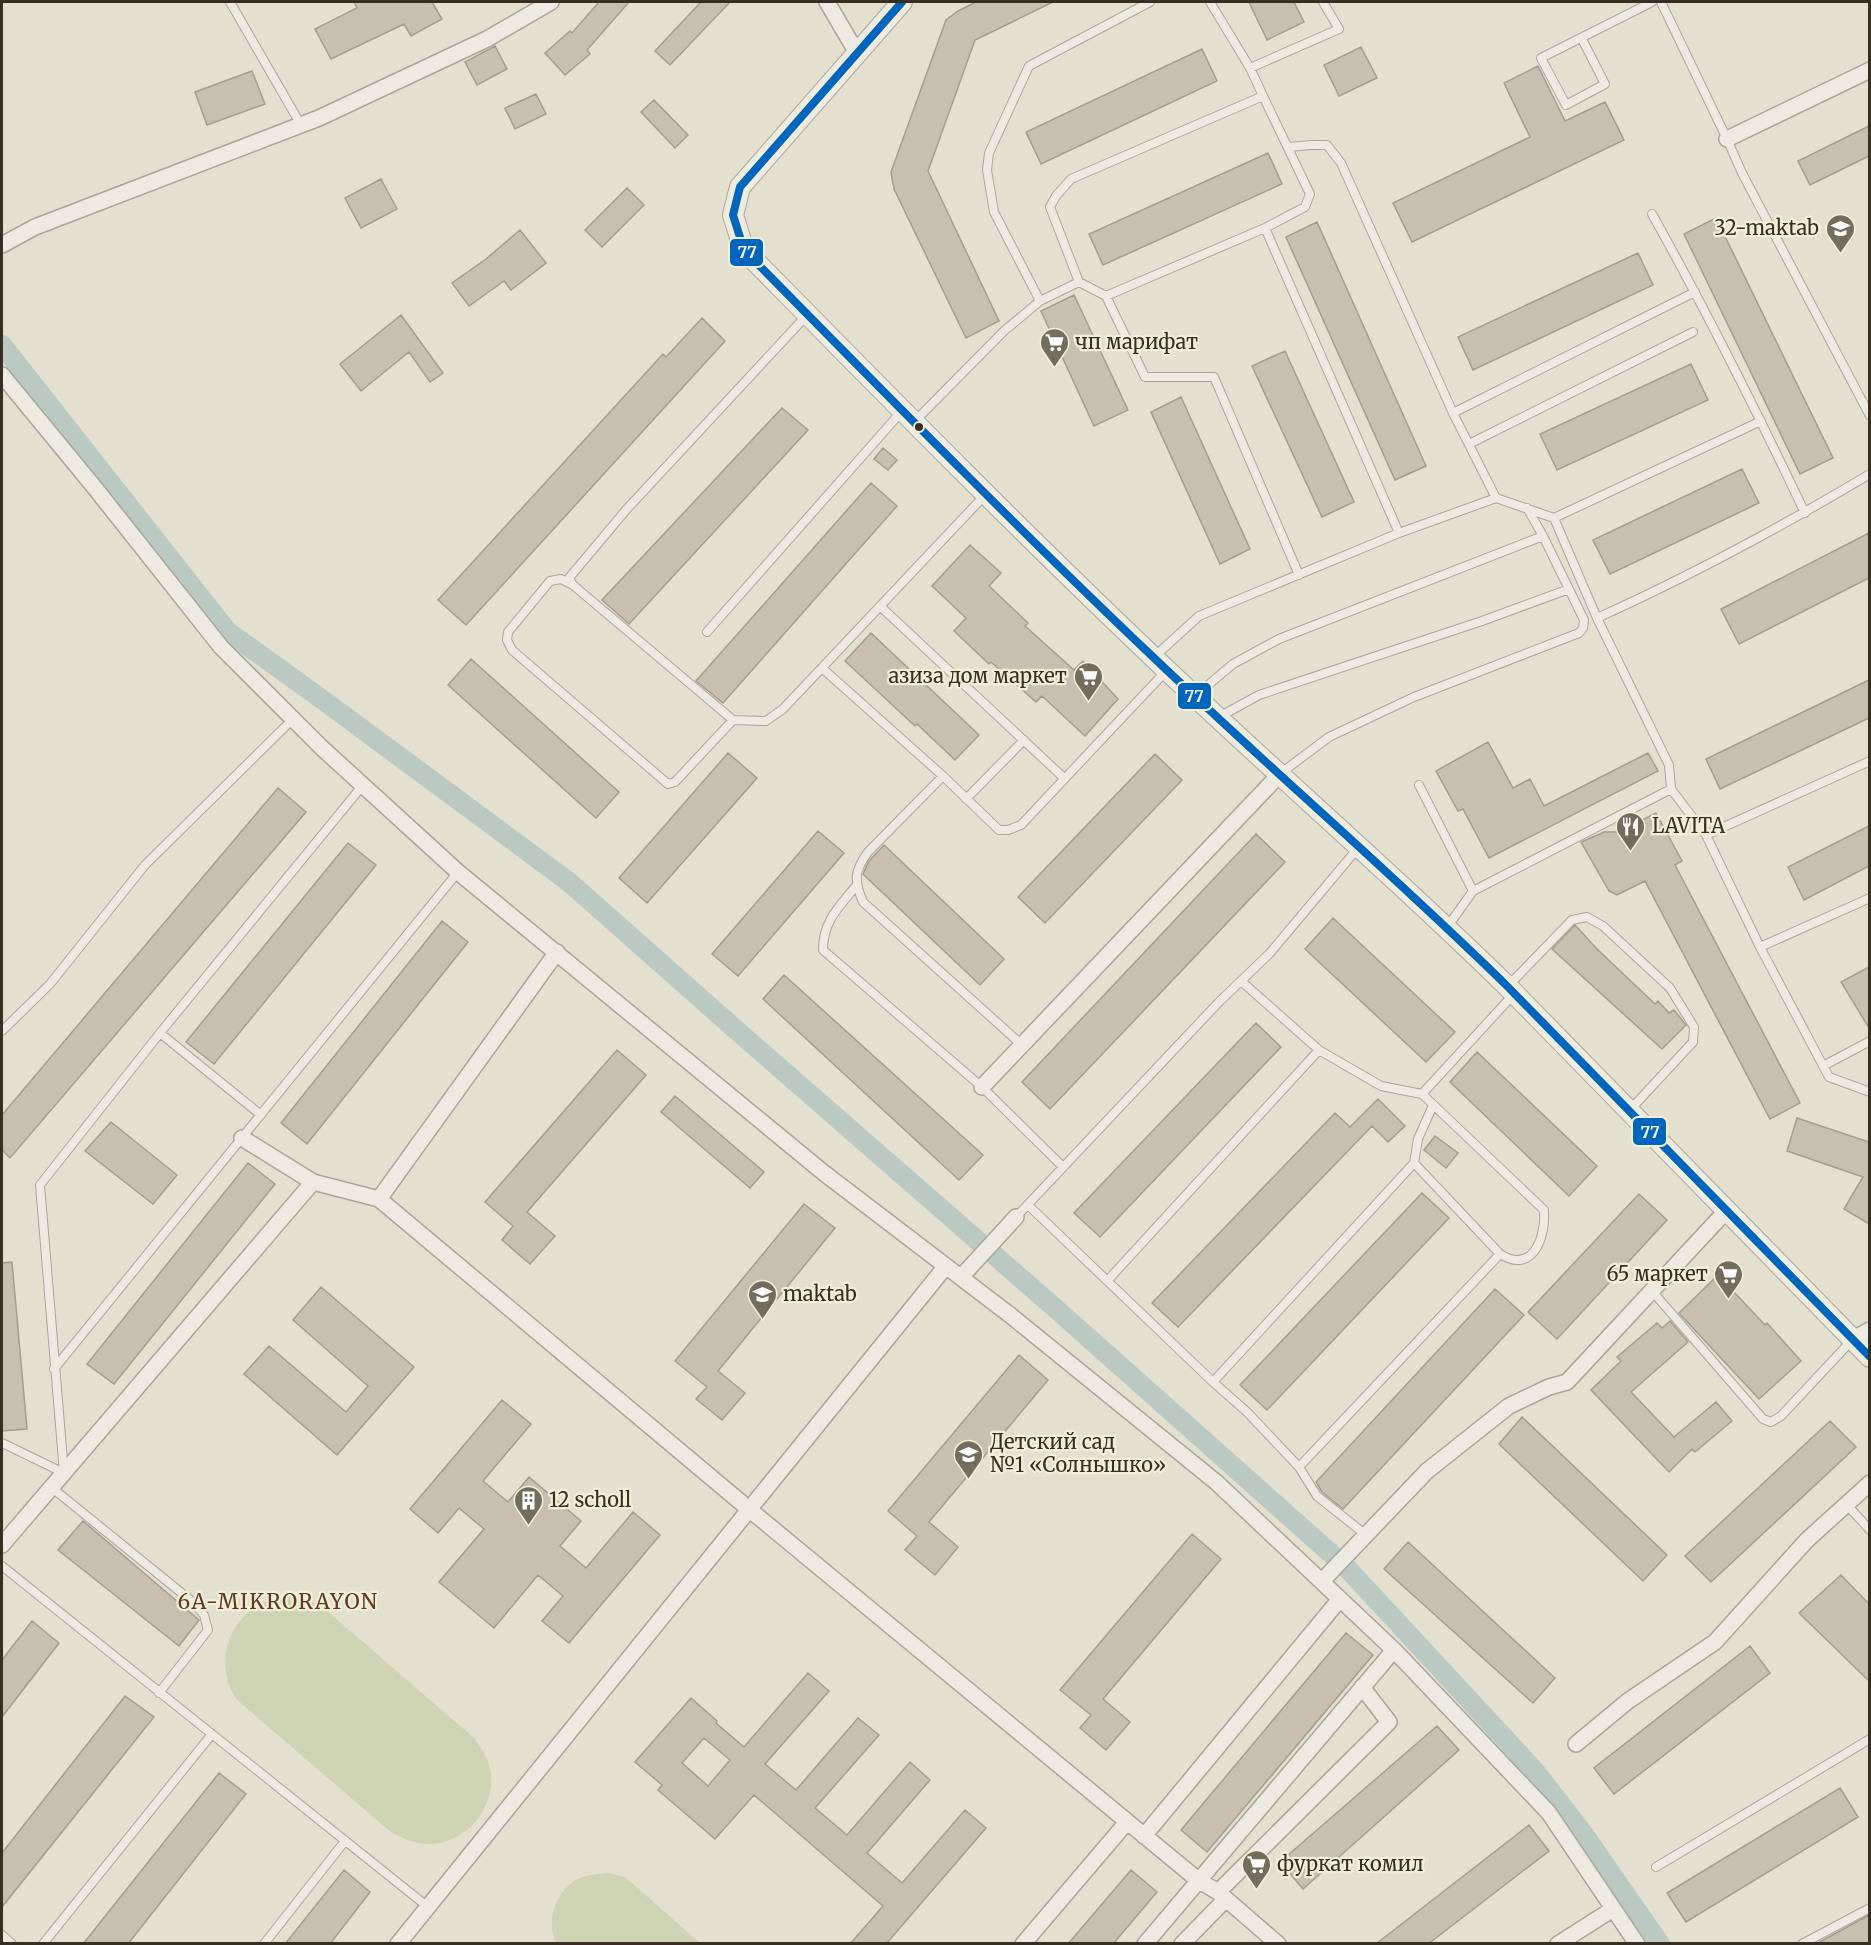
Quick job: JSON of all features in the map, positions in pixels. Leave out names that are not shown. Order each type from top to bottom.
[{"type":"street","points":[[2,245],[35,227],[301,125],[488,39],[525,8],[551,2]]},
{"type":"street","points":[[827,2],[857,53]]},
{"type":"street","points":[[902,2],[740,187],[733,215],[744,250],[907,417],[1160,664],[1447,927],[1727,1210],[1861,1335],[1869,1357]]},
{"type":"street","points":[[1727,138],[1869,70]]},
{"type":"street","points":[[2,375],[221,647],[293,719],[458,872],[824,1173],[961,1277],[1216,1482],[1327,1576],[1340,1599],[1394,1650],[1549,1813],[1636,1944]]},
{"type":"street","points":[[982,1087],[1280,774]]},
{"type":"street","points":[[379,1199],[557,952]]},
{"type":"street","points":[[242,1138],[313,1182],[379,1199],[750,1510],[1278,1944]]},
{"type":"street","points":[[2,1545],[313,1182]]},
{"type":"street","points":[[1327,1576],[1426,1471],[1509,1406],[1549,1387],[1567,1382],[1727,1210]]},
{"type":"street","points":[[961,1277],[1016,1218]]},
{"type":"street","points":[[398,1944],[946,1266]]},
{"type":"street","points":[[1576,1744],[1628,1701],[1716,1642],[1806,1540],[1869,1483]]},
{"type":"street","points":[[1144,1836],[1340,1599]]},
{"type":"street","points":[[1145,1944],[1394,1650]]},
{"type":"street","points":[[1182,1944],[1222,1896],[1389,1722],[1362,1687]]},
{"type":"street","points":[[1023,1944],[1127,1822]]},
{"type":"street","points":[[1558,1944],[1613,1909]]},
{"type":"lane","points":[[230,2],[301,125]]},
{"type":"lane","points":[[1040,301],[994,212],[987,170],[989,153],[1029,66],[1150,2]]},
{"type":"lane","points":[[1106,296],[1265,228],[1305,207],[1310,194],[1250,68],[1210,2]]},
{"type":"lane","points":[[1250,68],[1339,29],[1323,2]]},
{"type":"lane","points":[[1582,39],[1605,84],[1566,105],[1541,58],[1652,2]]},
{"type":"lane","points":[[1661,2],[1742,173],[1869,416]]},
{"type":"lane","points":[[1263,96],[1071,179],[1062,188],[1050,207],[1079,282],[1106,296],[1144,377],[1214,377],[1299,574]]},
{"type":"lane","points":[[1288,147],[1327,146],[1341,163],[1453,412],[1496,498]]},
{"type":"lane","points":[[1652,214],[1761,421],[1804,513]]},
{"type":"lane","points":[[1265,228],[1399,533]]},
{"type":"lane","points":[[707,632],[907,417],[1040,301],[1079,282]]},
{"type":"lane","points":[[1453,412],[1695,292]]},
{"type":"lane","points":[[573,585],[569,578],[626,510],[808,314]]},
{"type":"lane","points":[[1469,444],[1693,332]]},
{"type":"lane","points":[[822,668],[943,776],[999,830],[1008,830],[1021,825],[1064,778],[1199,616],[1399,533],[1496,498],[1554,518],[1761,421]]},
{"type":"lane","points":[[1597,618],[1646,596],[1804,513],[1869,474]]},
{"type":"lane","points":[[733,720],[675,782],[668,784],[512,650],[507,640],[508,632],[550,581],[561,579],[573,585],[733,720],[766,721],[783,709],[986,494]]},
{"type":"lane","points":[[1280,774],[1329,737],[1414,697],[1580,633],[1584,620],[1527,508]]},
{"type":"lane","points":[[1554,518],[1597,618],[1669,765],[1671,789],[1706,835],[1760,947],[1829,1077],[1869,1092]]},
{"type":"lane","points":[[1195,696],[1233,664],[1279,639],[1543,536]]},
{"type":"lane","points":[[1218,718],[1259,696],[1482,621],[1569,589]]},
{"type":"lane","points":[[880,606],[1064,778]]},
{"type":"lane","points":[[2,1030],[50,984],[145,865],[293,719]]},
{"type":"lane","points":[[966,799],[1024,740]]},
{"type":"lane","points":[[1706,835],[1869,761]]},
{"type":"lane","points":[[943,776],[868,852],[858,866],[856,886],[863,902],[1022,1045]]},
{"type":"lane","points":[[64,1473],[40,1185],[160,1032],[363,785]]},
{"type":"lane","points":[[1419,785],[1473,891]]},
{"type":"lane","points":[[1447,927],[1473,891],[1671,789]]},
{"type":"lane","points":[[1016,1218],[1219,1002],[1270,953],[1359,846]]},
{"type":"lane","points":[[54,1369],[458,872]]},
{"type":"lane","points":[[856,886],[829,920],[823,936],[823,950],[982,1087],[1063,1167]]},
{"type":"lane","points":[[1760,947],[1869,898]]},
{"type":"lane","points":[[1422,1094],[1572,920],[1587,917],[1603,926],[1670,988],[1694,1027],[1693,1042],[1629,1111]]},
{"type":"lane","points":[[1241,981],[1319,1050],[1381,1086],[1422,1094],[1544,1210],[1545,1227],[1540,1243],[1532,1253],[1522,1259],[1510,1260],[1500,1254],[1414,1163]]},
{"type":"lane","points":[[160,1032],[261,1115]]},
{"type":"lane","points":[[1823,1066],[1869,1041]]},
{"type":"lane","points":[[1108,1280],[1319,1050]]},
{"type":"lane","points":[[1213,1382],[1414,1163],[1418,1139],[1433,1104]]},
{"type":"lane","points":[[1028,1205],[1247,1412],[1299,1467],[1317,1496],[1366,1535]]},
{"type":"lane","points":[[1299,1467],[1500,1254]]},
{"type":"lane","points":[[1652,1291],[1763,1419],[1771,1422],[1781,1416],[1861,1335]]},
{"type":"lane","points":[[2,1443],[64,1473]]},
{"type":"lane","points":[[51,1487],[194,1603],[204,1615],[208,1630],[159,1692]]},
{"type":"lane","points":[[1846,1504],[1869,1530]]},
{"type":"lane","points":[[2,1566],[428,1908]]},
{"type":"lane","points":[[43,1944],[212,1734]]},
{"type":"lane","points":[[1656,1867],[1869,1738]]},
{"type":"lane","points":[[264,1944],[345,1840]]},
{"type":"lane","points":[[1802,1944],[1869,1908]]},
{"type":"lane","points":[[2,1935],[12,1944]]},
{"type":"green space","points":[[298,1597],[319,1604],[474,1738],[489,1765],[491,1788],[483,1812],[466,1831],[444,1842],[431,1844],[416,1843],[392,1833],[236,1699],[228,1681],[225,1665],[229,1640],[235,1628],[242,1618],[263,1603],[275,1598]]},
{"type":"green space","points":[[609,1873],[625,1877],[700,1943],[556,1943],[552,1917],[563,1892],[580,1878]]},
{"type":"building","points":[[354,2],[432,2],[442,19],[411,36],[404,24],[331,59],[315,29],[357,8]]},
{"type":"building","points":[[599,2],[629,2],[587,50],[590,54],[565,75],[545,53],[570,31],[572,33]]},
{"type":"building","points":[[701,2],[730,2],[670,65],[655,51]]},
{"type":"building","points":[[976,2],[1053,2],[975,40],[928,171],[999,321],[966,338],[894,189],[891,172],[946,20]]},
{"type":"building","points":[[1249,2],[1294,2],[1304,22],[1267,40]]},
{"type":"building","points":[[495,46],[507,69],[477,85],[465,62]]},
{"type":"building","points":[[1361,47],[1377,78],[1339,96],[1324,65]]},
{"type":"building","points":[[1202,49],[1217,81],[1041,164],[1026,132]]},
{"type":"building","points":[[1538,66],[1565,121],[1605,102],[1624,140],[1412,242],[1393,203],[1530,137],[1504,83]]},
{"type":"building","points":[[252,71],[265,104],[207,125],[195,92]]},
{"type":"building","points":[[536,94],[546,114],[515,129],[505,108]]},
{"type":"building","points":[[654,100],[688,135],[675,148],[641,112]]},
{"type":"building","points":[[1869,126],[1869,156],[1810,185],[1798,161]]},
{"type":"building","points":[[1268,153],[1282,184],[1103,265],[1089,234]]},
{"type":"building","points":[[381,179],[397,209],[361,228],[345,198]]},
{"type":"building","points":[[627,188],[644,205],[602,247],[585,230]]},
{"type":"building","points":[[1716,218],[1833,458],[1800,474],[1684,234]]},
{"type":"building","points":[[1317,222],[1426,466],[1395,480],[1286,237]]},
{"type":"building","points":[[520,230],[546,263],[511,290],[504,281],[469,306],[452,283],[486,259]]},
{"type":"building","points":[[1638,253],[1653,285],[1473,370],[1458,337]]},
{"type":"building","points":[[1074,295],[1128,410],[1094,426],[1041,311]]},
{"type":"building","points":[[401,315],[443,373],[430,382],[409,352],[361,391],[340,364]]},
{"type":"building","points":[[702,318],[725,341],[466,625],[438,600],[663,354],[666,357]]},
{"type":"building","points":[[1285,351],[1354,502],[1322,517],[1252,366]]},
{"type":"building","points":[[1691,364],[1708,400],[1557,470],[1540,434]]},
{"type":"building","points":[[1181,397],[1250,549],[1220,564],[1151,412]]},
{"type":"building","points":[[782,408],[808,430],[629,624],[602,600]]},
{"type":"building","points":[[883,448],[897,460],[888,470],[874,459]]},
{"type":"building","points":[[1742,469],[1759,503],[1610,574],[1593,540]]},
{"type":"building","points":[[871,483],[897,506],[723,703],[696,681]]},
{"type":"building","points":[[1869,533],[1869,578],[1739,644],[1721,609]]},
{"type":"building","points":[[970,545],[1001,573],[989,586],[1028,623],[1025,626],[1074,670],[1083,661],[1118,699],[1085,736],[1042,696],[1036,702],[991,662],[989,664],[954,631],[966,618],[932,586]]},
{"type":"building","points":[[871,633],[979,735],[955,760],[845,661]]},
{"type":"building","points":[[471,659],[619,792],[596,818],[448,685]]},
{"type":"building","points":[[1869,680],[1869,718],[1720,789],[1706,759]]},
{"type":"building","points":[[1488,742],[1513,788],[1530,779],[1544,806],[1648,753],[1658,771],[1489,858],[1463,809],[1458,811],[1436,771]]},
{"type":"building","points":[[728,753],[757,778],[647,903],[619,878]]},
{"type":"building","points":[[1155,754],[1182,780],[1045,923],[1018,897]]},
{"type":"building","points":[[278,788],[306,812],[10,1158],[2,1150],[2,1115]]},
{"type":"building","points":[[1656,813],[1682,861],[1675,865],[1800,1103],[1770,1119],[1645,881],[1617,895],[1609,891],[1581,842],[1604,832],[1619,832]]},
{"type":"building","points":[[1869,826],[1869,866],[1804,900],[1788,867]]},
{"type":"building","points":[[818,831],[844,853],[738,976],[712,954]]},
{"type":"building","points":[[1256,834],[1285,862],[1050,1109],[1022,1082]]},
{"type":"building","points":[[348,843],[376,865],[214,1064],[186,1042]]},
{"type":"building","points":[[884,845],[1004,959],[980,985],[863,874],[869,861]]},
{"type":"building","points":[[1333,918],[1455,1032],[1426,1062],[1305,949]]},
{"type":"building","points":[[442,921],[468,942],[307,1144],[281,1123]]},
{"type":"building","points":[[1575,925],[1655,1004],[1658,1001],[1669,1013],[1674,1010],[1686,1025],[1662,1049],[1552,949]]},
{"type":"building","points":[[1869,967],[1869,1028],[1841,982]]},
{"type":"building","points":[[784,975],[983,1155],[959,1180],[763,999]]},
{"type":"building","points":[[1256,1023],[1281,1047],[1100,1237],[1074,1213]]},
{"type":"building","points":[[617,1050],[646,1075],[527,1212],[555,1236],[530,1264],[502,1240],[513,1226],[485,1202]]},
{"type":"building","points":[[1477,1052],[1597,1166],[1569,1196],[1450,1082]]},
{"type":"building","points":[[675,1096],[764,1172],[750,1188],[661,1112]]},
{"type":"building","points":[[1378,1099],[1405,1126],[1388,1142],[1372,1126],[1178,1327],[1152,1303],[1335,1113],[1350,1127]]},
{"type":"building","points":[[1797,1118],[1869,1142],[1869,1224],[1844,1209],[1863,1177],[1787,1151]]},
{"type":"building","points":[[111,1122],[177,1175],[153,1204],[85,1151]]},
{"type":"building","points":[[1435,1136],[1458,1153],[1446,1168],[1424,1150]]},
{"type":"building","points":[[248,1163],[275,1184],[114,1384],[87,1364]]},
{"type":"building","points":[[1422,1193],[1449,1218],[1267,1410],[1240,1385]]},
{"type":"building","points":[[1639,1194],[1667,1220],[1557,1339],[1528,1312]]},
{"type":"building","points":[[804,1204],[835,1228],[718,1371],[745,1393],[722,1420],[696,1399],[707,1387],[675,1361]]},
{"type":"building","points":[[12,1262],[27,1429],[2,1431],[2,1263]]},
{"type":"building","points":[[1718,1275],[1765,1325],[1767,1323],[1801,1361],[1759,1399],[1679,1313]]},
{"type":"building","points":[[321,1287],[414,1367],[337,1455],[244,1374],[269,1346],[346,1412],[368,1386],[293,1320]]},
{"type":"building","points":[[1495,1289],[1524,1315],[1343,1509],[1322,1492],[1316,1482]]},
{"type":"building","points":[[1670,1321],[1688,1342],[1631,1392],[1674,1437],[1716,1402],[1732,1421],[1695,1452],[1692,1449],[1669,1472],[1591,1390],[1621,1361],[1617,1357],[1657,1323],[1662,1328]]},
{"type":"building","points":[[1019,1355],[1048,1380],[929,1522],[958,1547],[935,1575],[905,1550],[917,1536],[888,1511]]},
{"type":"building","name":"12 scholl","points":[[502,1400],[531,1424],[483,1481],[508,1502],[529,1477],[581,1521],[560,1546],[586,1568],[633,1512],[660,1535],[569,1643],[542,1621],[563,1596],[538,1575],[494,1628],[439,1582],[484,1529],[459,1508],[438,1533],[410,1509]]},
{"type":"building","points":[[1522,1417],[1667,1555],[1643,1581],[1499,1444]]},
{"type":"building","points":[[1830,1421],[1856,1447],[1711,1582],[1685,1556]]},
{"type":"building","points":[[83,1521],[199,1620],[179,1646],[58,1550]]},
{"type":"building","points":[[1192,1534],[1221,1559],[1103,1699],[1130,1722],[1106,1750],[1080,1728],[1091,1715],[1060,1690]]},
{"type":"building","points":[[1408,1542],[1555,1678],[1533,1703],[1384,1569]]},
{"type":"building","points":[[1841,1575],[1869,1604],[1869,1681],[1799,1613]]},
{"type":"building","points":[[32,1621],[59,1643],[2,1717],[2,1660]]},
{"type":"building","points":[[1346,1633],[1373,1655],[1207,1852],[1181,1830]]},
{"type":"building","points":[[1750,1646],[1770,1673],[1614,1794],[1594,1768]]},
{"type":"building","points":[[808,1673],[829,1691],[765,1764],[796,1790],[858,1718],[879,1735],[815,1808],[847,1835],[910,1762],[930,1780],[867,1853],[902,1883],[965,1810],[986,1828],[886,1944],[850,1944],[883,1906],[754,1795],[715,1839],[658,1790],[662,1785],[635,1762],[691,1698],[744,1747]],"holes":[[[704,1738],[730,1760],[708,1786],[682,1763]]]},
{"type":"building","points":[[125,1696],[154,1717],[2,1907],[2,1853]]},
{"type":"building","points":[[1437,1726],[1459,1750],[1303,1889],[1280,1862]]},
{"type":"building","points":[[219,1773],[246,1794],[128,1944],[83,1944]]},
{"type":"building","points":[[1840,1788],[1858,1817],[1686,1922],[1667,1893]]},
{"type":"building","points":[[1529,1825],[1549,1851],[1428,1944],[1376,1944]]},
{"type":"building","points":[[344,1870],[370,1892],[330,1944],[285,1944]]},
{"type":"building","points":[[1131,1870],[1157,1892],[1113,1944],[1068,1944]]},
{"type":"building","points":[[1869,1915],[1869,1944],[1816,1944]]},
{"type":"waterway","points":[[2,345],[227,631],[569,882],[1055,1308],[1346,1567],[1535,1771],[1583,1833],[1660,1944]]},
{"type":"transit line","name":"77","points":[[902,2],[740,187],[733,215],[744,250],[946,455],[1100,606],[1507,986],[1870,1357]]},
{"type":"place","name":"32-maktab","points":[[1840,254]]},
{"type":"place","name":"чп марифат","points":[[1054,368]]},
{"type":"place","name":"азиза дом маркет","points":[[1088,702]]},
{"type":"place","name":"LAVITA","points":[[1631,852]]},
{"type":"place","name":"65 маркет","points":[[1729,1300]]},
{"type":"place","name":"maktab","points":[[762,1320]]},
{"type":"place","name":"Детский сад №1 «Солнышко»","points":[[969,1480]]},
{"type":"place","name":"12 scholl","points":[[528,1526]]},
{"type":"place","name":"фуркат комил","points":[[1256,1890]]},
{"type":"district","name":"6A-MIKRORAYON","points":[[278,1602]]}]
